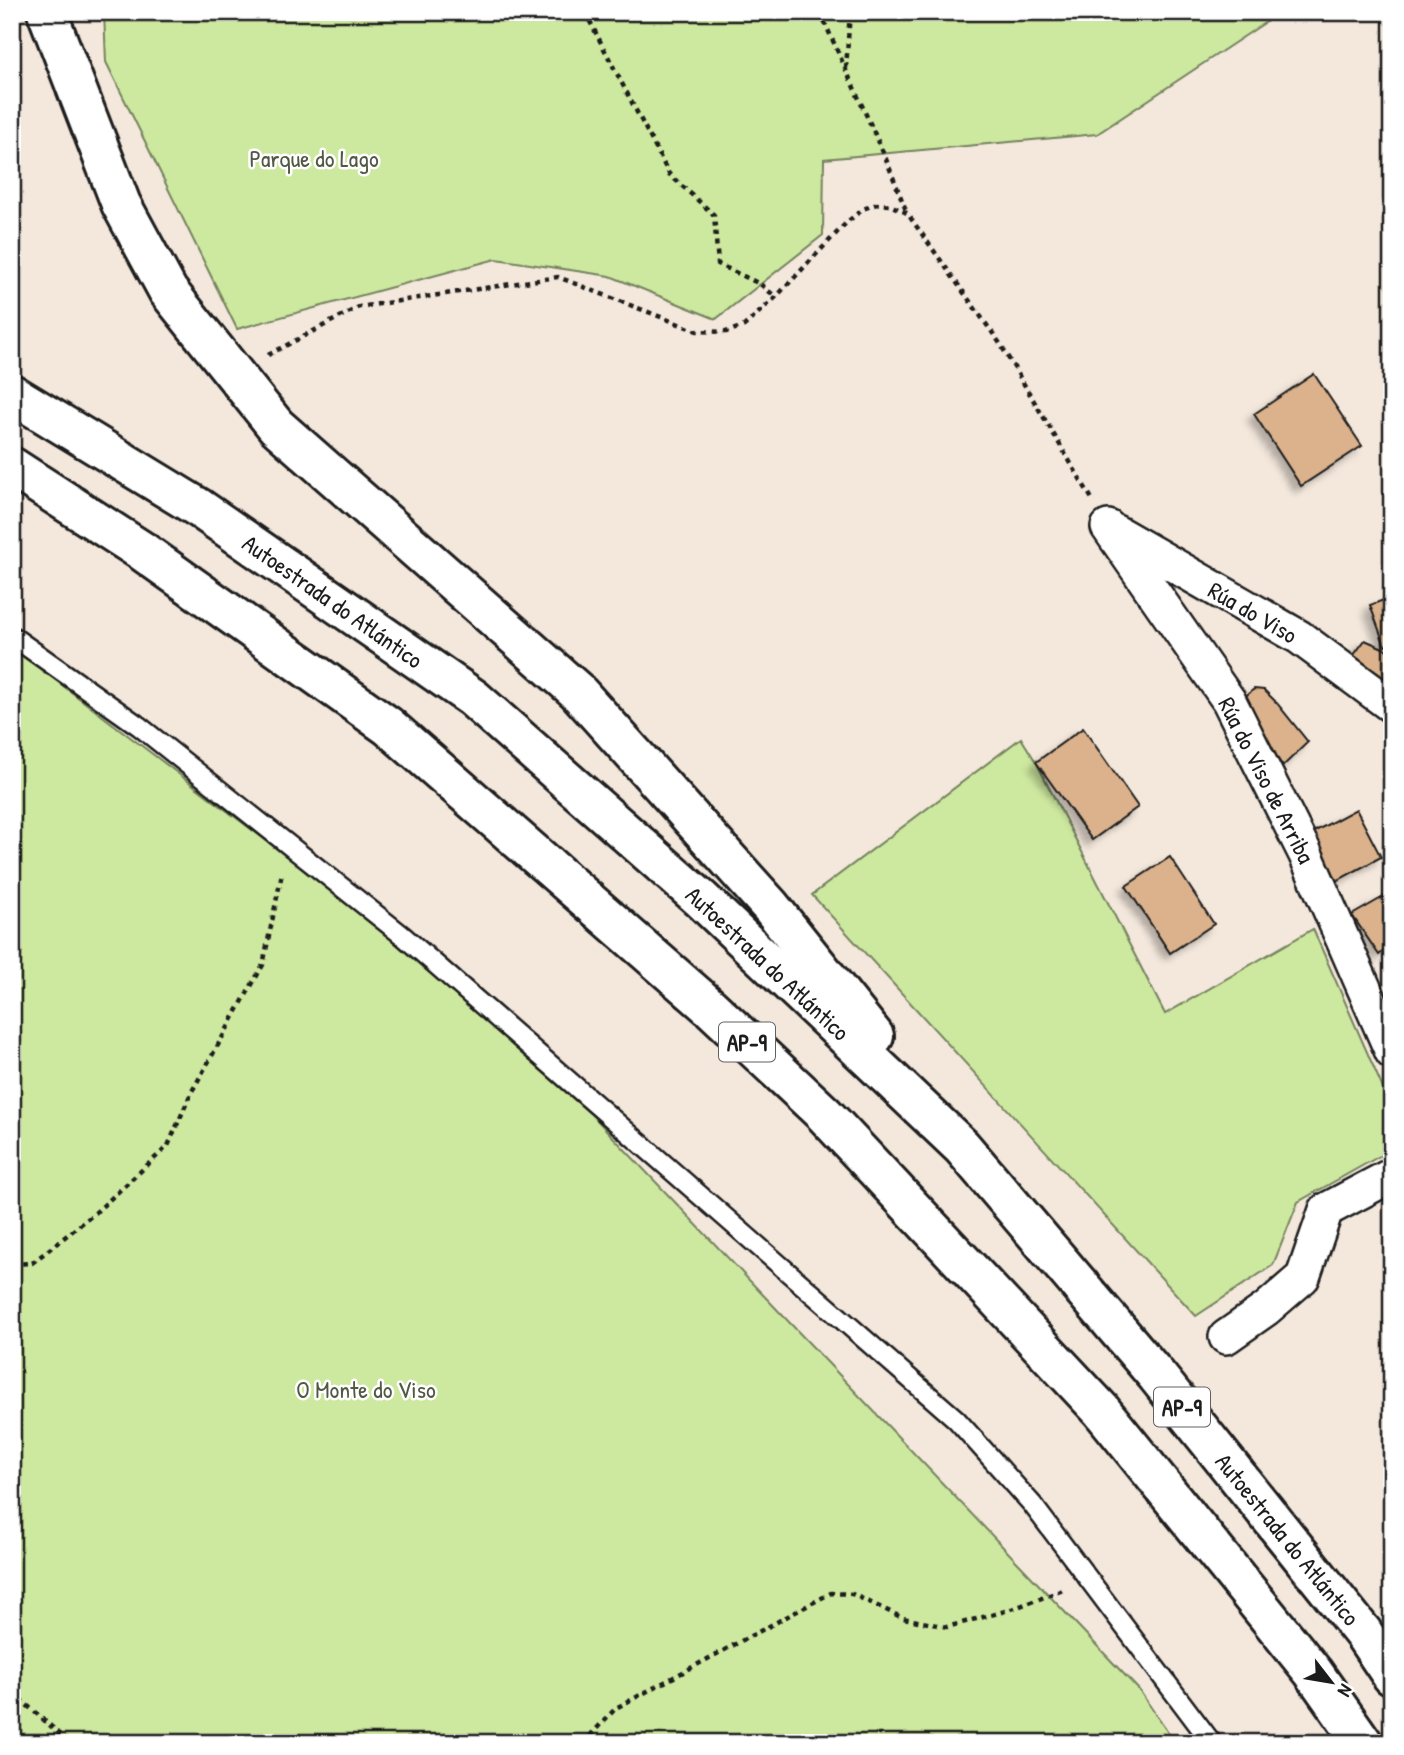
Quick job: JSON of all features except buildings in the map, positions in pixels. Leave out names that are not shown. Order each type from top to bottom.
[{"type":"highway","points":[[47,12],[121,204],[168,292],[276,426],[578,691],[771,907],[962,1147]]},
{"type":"highway","points":[[75,12],[81,105]]},
{"type":"highway","name":"Autoestrada do Atlántico","points":[[12,394],[199,508],[473,698],[701,900],[962,1147],[1157,1376],[1363,1633],[1392,1675]]},
{"type":"highway","name":"AP-9","points":[[12,467],[142,551],[388,726],[709,1007],[824,1114],[1101,1410],[1313,1672],[1363,1743]]},
{"type":"street","name":"Rúa do Viso","points":[[1108,527],[1299,637],[1392,706]]},
{"type":"street","name":"Rúa do Viso de Arriba","points":[[1108,527],[1229,701],[1305,853],[1392,1052]]},
{"type":"street","points":[[1226,1337],[1266,1309],[1303,1277],[1326,1210],[1392,1175]]},
{"type":"lane","points":[[12,636],[139,726],[402,935],[956,1419],[1032,1504],[1212,1743]]},
{"type":"path","points":[[585,12],[669,174],[714,215],[718,264],[760,284],[776,297]]},
{"type":"path","points":[[820,12],[887,159],[907,213],[999,342],[1108,527]]},
{"type":"path","points":[[846,69],[850,12]]},
{"type":"path","points":[[268,355],[359,307],[558,277],[697,331],[726,332],[744,326],[863,209],[877,204],[890,205],[907,213]]},
{"type":"path","points":[[12,1264],[32,1263],[95,1213],[168,1146],[191,1093],[262,965],[276,895],[290,845]]},
{"type":"path","points":[[12,1297],[21,1304]]},
{"type":"path","points":[[583,1743],[616,1708],[831,1593],[852,1594],[903,1618],[947,1627],[1009,1610],[1089,1580]]},
{"type":"path","points":[[12,1692],[70,1743]]},
{"type":"green space","name":"Parque do Lago","points":[[104,12],[1281,12],[1097,134],[824,159],[823,235],[716,319],[610,276],[496,259],[237,329],[106,62]]},
{"type":"green space","name":"O Monte do Viso","points":[[12,647],[373,922],[593,1116],[1139,1690],[1175,1743],[12,1743]]},
{"type":"green space","points":[[1021,738],[1036,762],[1165,1014],[1313,929],[1392,1109],[1392,1149],[1298,1202],[1273,1265],[1196,1316],[812,895]]}]
